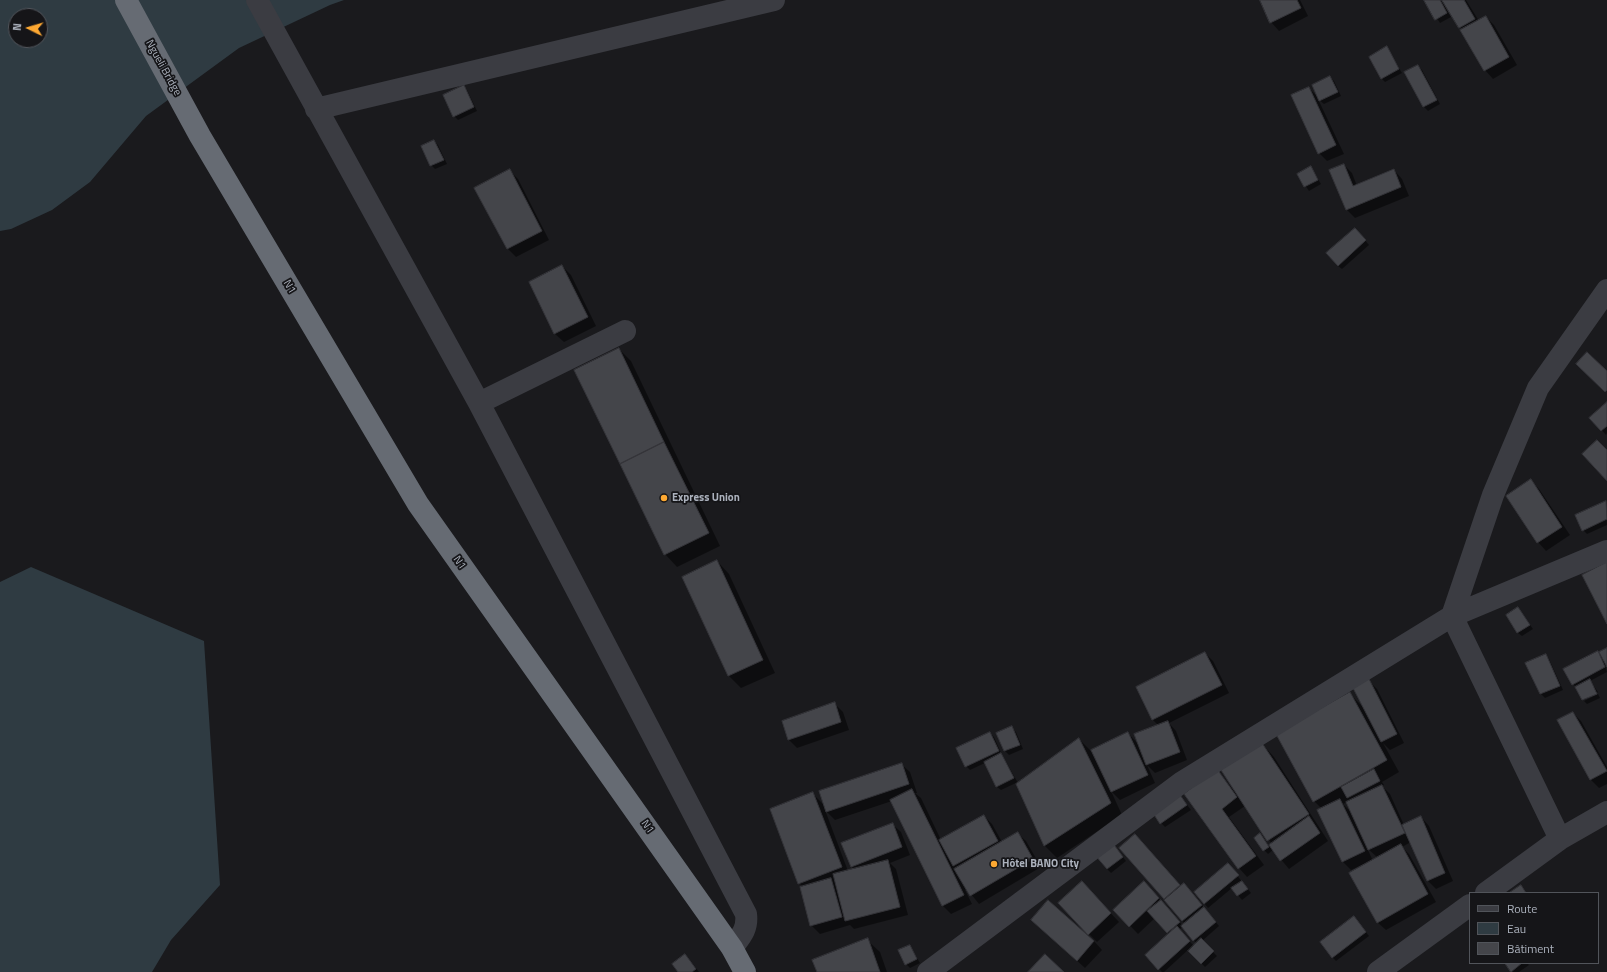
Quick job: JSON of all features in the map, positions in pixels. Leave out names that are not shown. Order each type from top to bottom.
[{"type":"highway","name":"Ngueli Bridge","points":[[126,0],[200,136]]},
{"type":"highway","name":"N1","points":[[200,136],[418,504],[732,948],[745,972]]},
{"type":"street","points":[[257,0],[479,403],[746,914],[747,922],[745,931],[732,948]]},
{"type":"street","points":[[311,100],[774,0]]},
{"type":"street","points":[[1560,839],[1452,616],[1493,496],[1538,388],[1607,290]]},
{"type":"street","points":[[479,403],[624,331]]},
{"type":"street","points":[[928,972],[1182,782],[1452,616],[1607,551]]},
{"type":"street","points":[[1487,892],[1560,839],[1607,812]]},
{"type":"street","points":[[1386,970],[1469,906]]},
{"type":"water","points":[[0,0],[344,0],[330,5],[239,48],[146,116],[90,182],[52,210],[11,229],[0,231]]},
{"type":"water","points":[[31,567],[204,641],[220,885],[171,940],[152,972],[0,972],[0,582]]},
{"type":"building","points":[[1260,0],[1297,0],[1301,8],[1270,23]]},
{"type":"building","points":[[1424,0],[1440,0],[1447,13],[1435,20]]},
{"type":"building","points":[[1442,0],[1464,0],[1475,19],[1459,28]]},
{"type":"building","points":[[1486,16],[1509,57],[1484,71],[1460,30]]},
{"type":"building","points":[[1387,46],[1399,69],[1381,79],[1369,57]]},
{"type":"building","points":[[1418,65],[1437,100],[1423,107],[1404,72]]},
{"type":"building","points":[[1330,76],[1338,92],[1319,101],[1312,85]]},
{"type":"building","points":[[464,85],[474,107],[453,117],[443,95]]},
{"type":"building","points":[[1309,87],[1336,145],[1318,154],[1291,95]]},
{"type":"building","points":[[434,140],[444,160],[430,166],[421,146]]},
{"type":"building","points":[[1344,164],[1353,186],[1394,169],[1401,187],[1346,210],[1329,170]]},
{"type":"building","points":[[1311,166],[1318,180],[1304,187],[1297,174]]},
{"type":"building","points":[[510,169],[542,231],[507,249],[474,188]]},
{"type":"building","points":[[1355,228],[1366,240],[1338,266],[1326,253]]},
{"type":"building","points":[[562,265],[588,317],[554,334],[529,282]]},
{"type":"building","points":[[619,348],[664,442],[620,464],[574,370]]},
{"type":"building","points":[[1587,352],[1607,371],[1607,390],[1605,392],[1576,364]]},
{"type":"building","points":[[1607,402],[1607,426],[1601,431],[1589,418]]},
{"type":"building","points":[[1597,440],[1607,450],[1607,481],[1582,454]]},
{"type":"building","name":"Express Union","points":[[664,442],[709,533],[664,555],[620,464]]},
{"type":"building","points":[[1531,479],[1562,527],[1537,543],[1506,496]]},
{"type":"building","points":[[1606,501],[1607,519],[1582,531],[1575,515]]},
{"type":"building","points":[[717,560],[763,660],[728,676],[682,577]]},
{"type":"building","points":[[1607,562],[1607,624],[1582,575]]},
{"type":"building","points":[[1518,607],[1530,625],[1517,633],[1506,615]]},
{"type":"building","points":[[1607,648],[1607,667],[1599,652]]},
{"type":"building","points":[[1598,651],[1605,667],[1572,685],[1563,669]]},
{"type":"building","points":[[1205,652],[1222,685],[1152,720],[1136,687]]},
{"type":"building","points":[[1546,654],[1560,686],[1540,694],[1525,663]]},
{"type":"building","points":[[1369,679],[1397,734],[1381,742],[1353,688]]},
{"type":"building","points":[[1590,679],[1597,694],[1582,700],[1575,687]]},
{"type":"building","points":[[1350,692],[1387,760],[1313,802],[1276,734]]},
{"type":"building","points":[[835,702],[841,722],[788,740],[782,721]]},
{"type":"building","points":[[1573,712],[1607,771],[1590,780],[1557,720]]},
{"type":"building","points":[[1168,721],[1180,752],[1146,765],[1134,734]]},
{"type":"building","points":[[1012,726],[1020,745],[1004,751],[996,733]]},
{"type":"building","points":[[990,732],[999,751],[965,767],[956,748]]},
{"type":"building","points":[[1128,732],[1148,775],[1111,792],[1091,750]]},
{"type":"building","points":[[1079,738],[1111,803],[1044,846],[1016,784]]},
{"type":"building","points":[[1262,743],[1309,814],[1267,841],[1221,770]]},
{"type":"building","points":[[1001,753],[1014,778],[996,787],[984,762]]},
{"type":"building","points":[[902,763],[909,784],[826,812],[819,791]]},
{"type":"building","points":[[1217,769],[1237,797],[1222,809],[1256,856],[1238,869],[1184,794]]},
{"type":"building","points":[[1374,769],[1380,781],[1347,798],[1341,787]]},
{"type":"building","points":[[1382,785],[1405,833],[1368,850],[1346,802]]},
{"type":"building","points":[[912,789],[964,895],[942,906],[890,800]]},
{"type":"building","points":[[813,792],[842,867],[798,884],[770,809]]},
{"type":"building","points":[[1178,792],[1187,805],[1160,824],[1151,810]]},
{"type":"building","points":[[1340,799],[1365,851],[1342,862],[1317,810]]},
{"type":"building","points":[[984,815],[998,841],[953,866],[939,840]]},
{"type":"building","points":[[1309,816],[1320,833],[1280,861],[1269,845]]},
{"type":"building","points":[[1421,816],[1445,873],[1427,881],[1402,825]]},
{"type":"building","points":[[893,823],[902,847],[851,867],[841,843]]},
{"type":"building","name":"Hôtel BANO City","points":[[1018,832],[1033,859],[970,896],[954,869]]},
{"type":"building","points":[[1260,833],[1269,847],[1263,851],[1254,838]]},
{"type":"building","points":[[1135,834],[1180,885],[1164,899],[1119,848]]},
{"type":"building","points":[[1112,842],[1123,857],[1107,869],[1095,855]]},
{"type":"building","points":[[1401,844],[1428,894],[1377,923],[1349,873]]},
{"type":"building","points":[[888,860],[900,907],[845,921],[833,874]]},
{"type":"building","points":[[1228,863],[1239,875],[1204,904],[1194,892]]},
{"type":"building","points":[[831,878],[842,917],[810,926],[800,887]]},
{"type":"building","points":[[1082,881],[1111,913],[1088,935],[1058,903]]},
{"type":"building","points":[[1144,881],[1159,898],[1129,927],[1113,910]]},
{"type":"building","points":[[1242,881],[1248,889],[1237,896],[1231,888]]},
{"type":"building","points":[[1184,883],[1202,905],[1182,921],[1164,900]]},
{"type":"building","points":[[1521,885],[1525,892],[1510,892]]},
{"type":"building","points":[[1048,900],[1094,941],[1077,961],[1031,920]]},
{"type":"building","points":[[1161,900],[1180,922],[1167,933],[1147,911]]},
{"type":"building","points":[[1204,907],[1216,922],[1193,941],[1181,926]]},
{"type":"building","points":[[1354,916],[1366,932],[1332,958],[1320,942]]},
{"type":"building","points":[[1177,926],[1190,941],[1158,970],[1145,955]]},
{"type":"building","points":[[868,938],[880,972],[817,972],[812,960]]},
{"type":"building","points":[[1201,938],[1214,951],[1201,964],[1188,951]]},
{"type":"building","points":[[910,945],[917,959],[905,965],[898,950]]},
{"type":"building","points":[[685,954],[696,969],[692,972],[678,972],[672,964]]},
{"type":"building","points":[[1045,954],[1064,972],[1028,972]]},
{"type":"building","points":[[1506,964],[1521,964],[1511,972]]},
{"type":"place","name":"Express Union","points":[[664,498]]},
{"type":"place","name":"Hôtel BANO City","points":[[994,864]]}]
